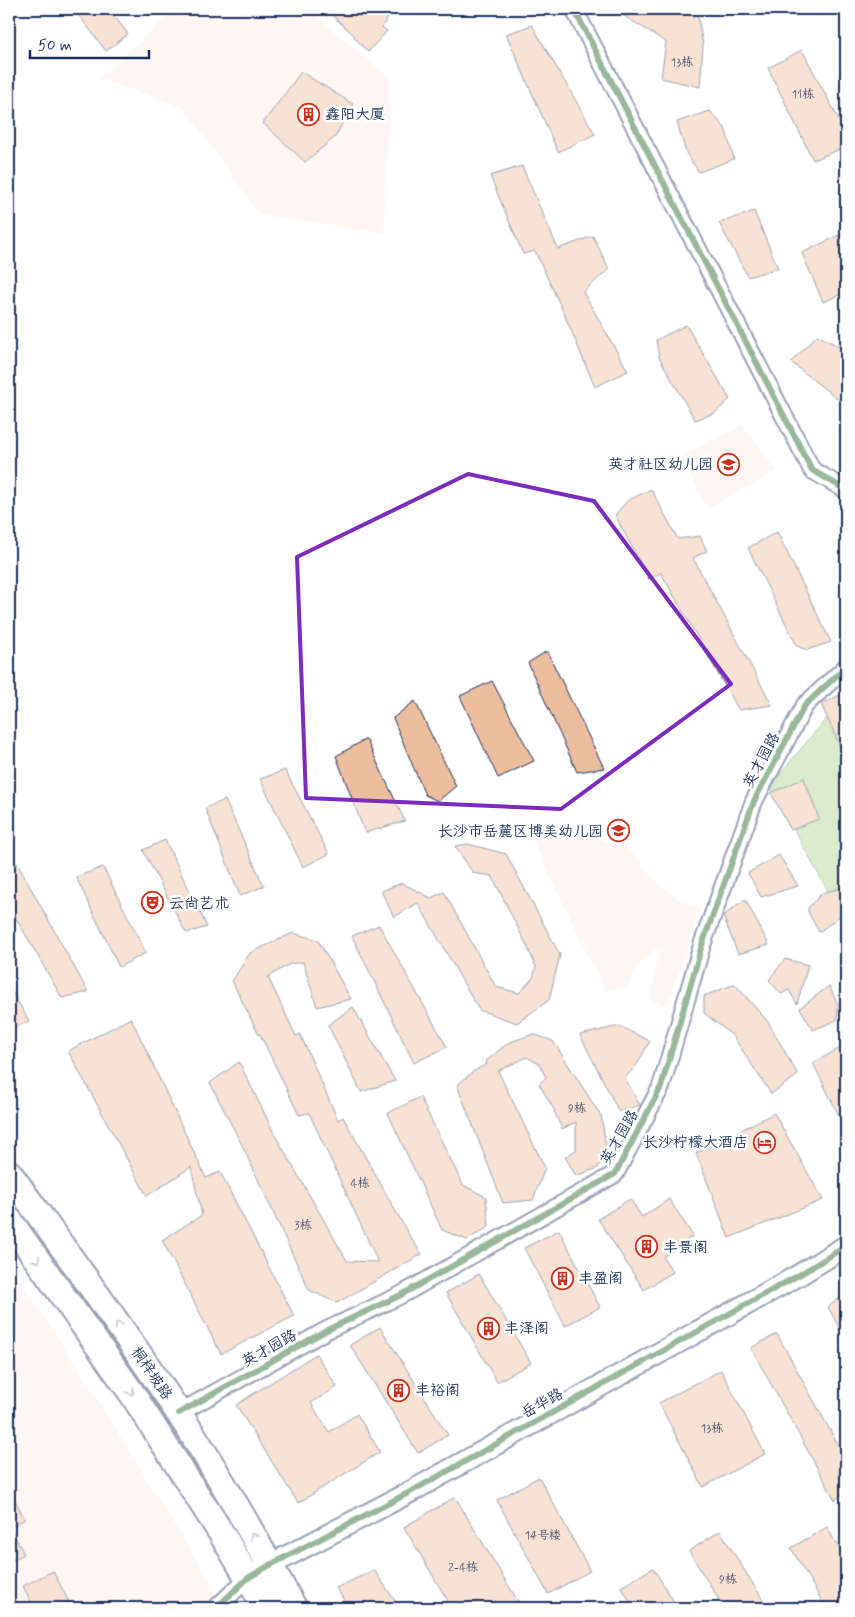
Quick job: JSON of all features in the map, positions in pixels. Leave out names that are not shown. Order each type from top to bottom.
[{"type":"main road","name":"桐梓坡路","points":[[9,1173],[128,1338],[179,1413],[294,1608]]},
{"type":"main road","name":"桐梓坡路","points":[[9,1220],[132,1392],[171,1452],[266,1608]]},
{"type":"street","points":[[574,9],[812,470],[846,490]]},
{"type":"street","name":"英才园路","points":[[179,1413],[327,1330],[402,1294],[615,1174],[661,1087],[702,946],[754,801],[805,705],[846,667]]},
{"type":"street","name":"岳华路","points":[[248,1578],[420,1486],[799,1275],[846,1246]]},
{"type":"street","points":[[216,1608],[248,1578]]},
{"type":"highlighted area","points":[[468,474],[594,501],[731,684],[561,809],[306,798],[297,557]]},
{"type":"shaded area","points":[[175,9],[220,9],[225,14],[261,9],[298,9],[316,16],[391,79],[384,233],[260,215],[183,107],[99,79]]},
{"type":"shaded area","name":"英才社区幼儿园","points":[[742,425],[777,471],[707,509],[682,456]]},
{"type":"shaded area","points":[[583,833],[629,850],[661,886],[680,900],[701,908],[667,1006],[651,1000],[659,946],[638,966],[626,987],[605,991],[533,840]]},
{"type":"shaded area","points":[[9,1264],[80,1371],[226,1608],[9,1608]]},
{"type":"green space","points":[[846,695],[846,924],[770,786]]},
{"type":"building","points":[[74,9],[109,9],[128,34],[106,51]]},
{"type":"building","points":[[325,9],[393,9],[382,27],[387,31],[368,52],[355,36]]},
{"type":"building","points":[[613,9],[690,9],[698,17],[703,45],[700,87],[661,78],[666,42]]},
{"type":"building","points":[[532,25],[595,134],[558,152],[506,34]]},
{"type":"building","points":[[802,50],[839,120],[843,148],[813,160],[768,68]]},
{"type":"building","name":"鑫阳大厦","points":[[301,72],[353,104],[335,137],[305,162],[263,123]]},
{"type":"building","points":[[710,111],[725,128],[734,159],[699,172],[686,153],[677,122]]},
{"type":"building","points":[[522,166],[558,249],[593,236],[609,269],[583,292],[628,371],[595,387],[535,251],[523,254],[490,176]]},
{"type":"building","points":[[754,211],[778,268],[748,277],[719,223]]},
{"type":"building","points":[[839,235],[846,253],[846,292],[823,302],[802,253]]},
{"type":"building","points":[[686,325],[730,399],[715,413],[695,420],[659,357],[656,340]]},
{"type":"building","points":[[817,335],[846,350],[846,406],[791,362]]},
{"type":"building","points":[[651,489],[678,539],[700,536],[707,551],[693,558],[772,705],[739,710],[661,573],[649,579],[615,515],[627,501]]},
{"type":"building","points":[[777,532],[831,642],[807,650],[797,646],[748,548]]},
{"type":"building","points":[[547,651],[604,768],[577,772],[528,663]]},
{"type":"building","points":[[492,681],[534,761],[498,778],[460,696]]},
{"type":"building","points":[[846,692],[846,760],[821,704]]},
{"type":"building","points":[[415,701],[456,786],[438,801],[425,795],[393,718]]},
{"type":"building","points":[[366,739],[405,821],[365,833],[336,756]]},
{"type":"building","points":[[285,770],[329,854],[303,867],[260,779]]},
{"type":"building","points":[[804,778],[819,819],[791,830],[771,793]]},
{"type":"building","points":[[225,800],[264,886],[240,896],[205,808]]},
{"type":"building","points":[[165,840],[207,927],[186,933],[143,850]]},
{"type":"building","points":[[468,844],[506,854],[560,955],[549,1000],[517,1023],[479,1010],[418,903],[394,917],[381,891],[402,883],[431,898],[444,892],[496,987],[519,993],[533,978],[536,967],[492,876],[473,873],[455,846]]},
{"type":"building","points":[[779,855],[798,886],[761,897],[748,873]]},
{"type":"building","points":[[17,863],[88,992],[62,998],[9,906],[9,868]]},
{"type":"building","points":[[103,867],[146,953],[119,967],[76,877]]},
{"type":"building","points":[[841,888],[841,915],[819,932],[808,912],[808,908],[822,893]]},
{"type":"building","points":[[745,899],[769,945],[738,954],[723,916]]},
{"type":"building","points":[[379,925],[447,1047],[414,1063],[352,936]]},
{"type":"building","points":[[293,933],[318,940],[351,999],[317,1007],[303,962],[290,964],[268,977],[296,1036],[300,1034],[338,1120],[343,1117],[409,1235],[422,1254],[337,1303],[309,1290],[243,1147],[210,1083],[239,1062],[275,1135],[347,1261],[378,1262],[309,1113],[299,1115],[232,981],[250,953]]},
{"type":"building","points":[[785,959],[808,965],[797,1004],[789,990],[781,994],[769,980]]},
{"type":"building","points":[[735,984],[768,1022],[798,1075],[771,1094],[733,1036],[704,1013],[704,996]]},
{"type":"building","points":[[9,986],[29,1021],[9,1031]]},
{"type":"building","points":[[829,986],[838,1004],[837,1020],[813,1030],[800,1008]]},
{"type":"building","points":[[353,1007],[395,1081],[361,1092],[328,1025]]},
{"type":"building","points":[[131,1018],[206,1178],[220,1172],[294,1316],[221,1354],[162,1240],[202,1215],[191,1167],[147,1196],[68,1051]]},
{"type":"building","points":[[619,1026],[650,1041],[636,1066],[625,1078],[640,1105],[619,1112],[580,1035]]},
{"type":"building","points":[[533,1034],[553,1041],[601,1116],[606,1146],[598,1168],[576,1176],[565,1157],[576,1150],[576,1122],[562,1129],[555,1111],[539,1084],[546,1077],[539,1064],[527,1057],[498,1071],[545,1168],[533,1200],[503,1203],[457,1085],[474,1071],[487,1064],[486,1061],[508,1043]]},
{"type":"building","points":[[846,1045],[846,1130],[813,1063]]},
{"type":"building","points":[[420,1097],[463,1185],[486,1197],[489,1227],[467,1240],[442,1230],[388,1113]]},
{"type":"building","points":[[774,1113],[823,1200],[729,1238],[696,1153]]},
{"type":"building","name":"丰景阁","points":[[630,1199],[642,1217],[669,1199],[693,1236],[663,1257],[673,1272],[644,1290],[598,1219]]},
{"type":"building","name":"丰盈阁","points":[[559,1230],[600,1307],[565,1326],[524,1248]]},
{"type":"building","name":"丰泽阁","points":[[479,1274],[531,1363],[497,1382],[446,1293]]},
{"type":"building","points":[[846,1293],[846,1340],[828,1307]]},
{"type":"building","name":"丰裕阁","points":[[380,1327],[448,1435],[418,1453],[350,1345]]},
{"type":"building","points":[[777,1334],[846,1459],[846,1492],[835,1500],[751,1348]]},
{"type":"building","points":[[316,1354],[337,1387],[311,1403],[329,1432],[357,1414],[380,1452],[298,1503],[236,1405]]},
{"type":"building","points":[[721,1370],[765,1454],[703,1487],[659,1403]]},
{"type":"building","points":[[539,1477],[590,1571],[548,1594],[497,1500]]},
{"type":"building","points":[[9,1489],[25,1519],[10,1527],[24,1554],[9,1562]]},
{"type":"building","points":[[455,1497],[522,1608],[452,1608],[404,1527]]},
{"type":"building","points":[[827,1527],[846,1561],[846,1608],[826,1608],[791,1548]]},
{"type":"building","points":[[720,1531],[768,1608],[724,1608],[689,1551]]},
{"type":"building","points":[[653,1568],[678,1608],[634,1608],[621,1587]]},
{"type":"building","points":[[374,1570],[400,1608],[349,1608],[336,1588]]},
{"type":"building","points":[[53,1571],[72,1608],[34,1608],[23,1586]]},
{"type":"cycle path","points":[[574,9],[812,470],[846,490]]},
{"type":"cycle path","points":[[179,1413],[327,1330],[401,1295],[615,1174],[661,1087],[702,945],[754,801],[805,705],[846,667]]},
{"type":"cycle path","points":[[216,1608],[248,1578],[270,1565],[412,1491],[799,1275],[846,1246]]},
{"type":"place","name":"鑫阳大厦","points":[[309,114]]},
{"type":"place","name":"英才社区幼儿园","points":[[729,464]]},
{"type":"place","name":"长沙市岳麓区博美幼儿园","points":[[619,831]]},
{"type":"place","name":"云尚艺术","points":[[153,903]]},
{"type":"place","name":"长沙柠檬大酒店","points":[[764,1142]]},
{"type":"place","name":"丰景阁","points":[[647,1247]]},
{"type":"place","name":"丰盈阁","points":[[562,1278]]},
{"type":"place","name":"丰泽阁","points":[[488,1328]]},
{"type":"place","name":"丰裕阁","points":[[399,1390]]}]
